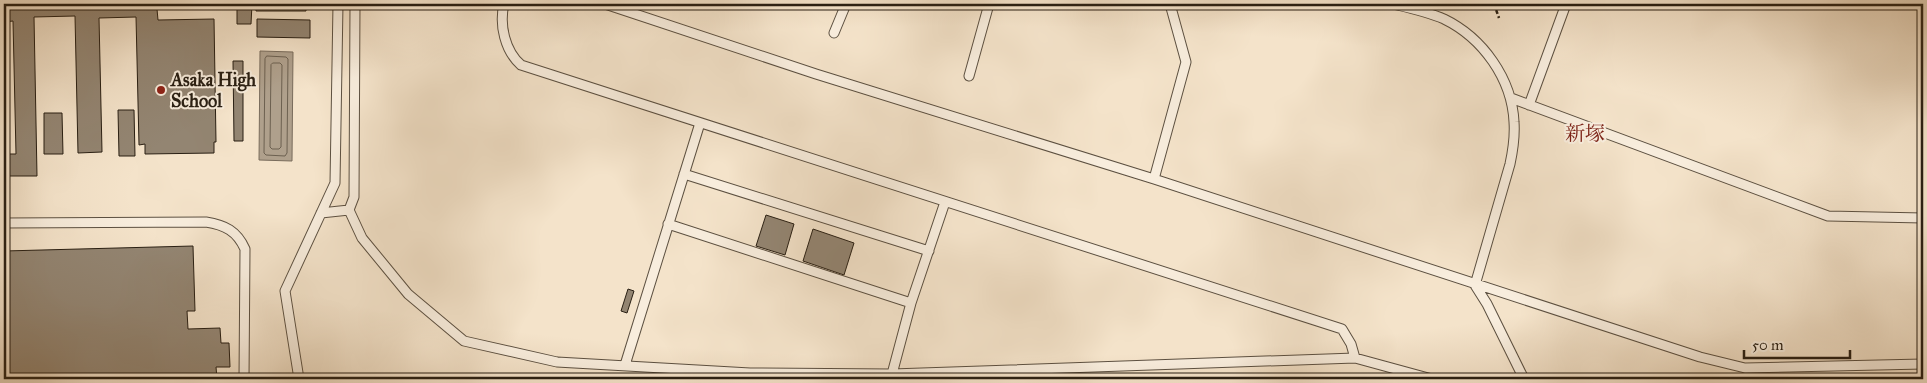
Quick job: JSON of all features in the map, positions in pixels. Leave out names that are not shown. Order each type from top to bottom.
[{"type":"lane","points":[[299,379],[285,291],[335,183],[338,4]]},
{"type":"lane","points":[[355,4],[354,197],[349,210],[362,238],[408,294],[464,341],[557,362],[750,373],[892,374],[1355,358],[1432,379]]},
{"type":"lane","points":[[504,4],[501,14],[505,41],[513,58],[522,66],[1342,329],[1351,344],[1355,358]]},
{"type":"lane","points":[[605,4],[825,76],[1154,179],[1700,358],[1746,368],[1923,364]]},
{"type":"lane","points":[[834,33],[846,4]]},
{"type":"lane","points":[[970,76],[989,4]]},
{"type":"lane","points":[[1154,179],[1186,62],[1170,4]]},
{"type":"lane","points":[[1393,4],[1445,19],[1466,32],[1484,50],[1501,72],[1511,98],[1514,122],[1510,164],[1475,285],[1487,304],[1524,379]]},
{"type":"lane","points":[[1530,105],[1566,4]]},
{"type":"lane","points":[[1511,98],[1828,216],[1923,218]]},
{"type":"lane","points":[[625,365],[700,123]]},
{"type":"lane","points":[[684,174],[929,251]]},
{"type":"lane","points":[[892,374],[910,303],[945,202]]},
{"type":"lane","points":[[321,213],[349,210]]},
{"type":"lane","points":[[4,223],[206,222],[221,224],[232,230],[240,239],[245,249],[244,379]]},
{"type":"lane","points":[[668,224],[910,303]]},
{"type":"path","points":[[1494,4],[1499,18]]},
{"type":"water","points":[[260,51],[293,52],[292,161],[259,160]]},
{"type":"building","points":[[13,4],[36,4],[36,9],[76,8],[76,4],[99,4],[99,6],[210,4],[210,8],[157,9],[158,20],[214,19],[216,142],[214,142],[214,153],[145,154],[145,144],[139,145],[136,17],[99,18],[102,152],[78,153],[75,16],[34,17],[37,176],[6,176],[5,154],[16,154],[13,21],[4,22],[4,8],[13,8]]},
{"type":"building","points":[[237,4],[252,4],[251,24],[237,24]]},
{"type":"building","points":[[256,4],[306,4],[306,11],[256,11]]},
{"type":"building","points":[[257,19],[310,20],[310,38],[257,37]]},
{"type":"building","points":[[233,61],[243,61],[243,141],[234,141]]},
{"type":"building","points":[[118,110],[134,110],[135,156],[119,156]]},
{"type":"building","points":[[44,113],[62,113],[63,154],[44,154]]},
{"type":"building","points":[[766,215],[794,224],[785,255],[756,246]]},
{"type":"building","points":[[813,229],[854,243],[844,275],[803,261]]},
{"type":"building","points":[[193,246],[195,311],[187,311],[188,329],[220,328],[221,343],[229,343],[230,367],[216,367],[217,379],[4,379],[4,251]]},
{"type":"building","points":[[628,289],[634,291],[627,313],[621,311]]},
{"type":"place","name":"Asaka High School","points":[[161,90]]},
{"type":"district","name":"新塚","points":[[1585,133]]}]
